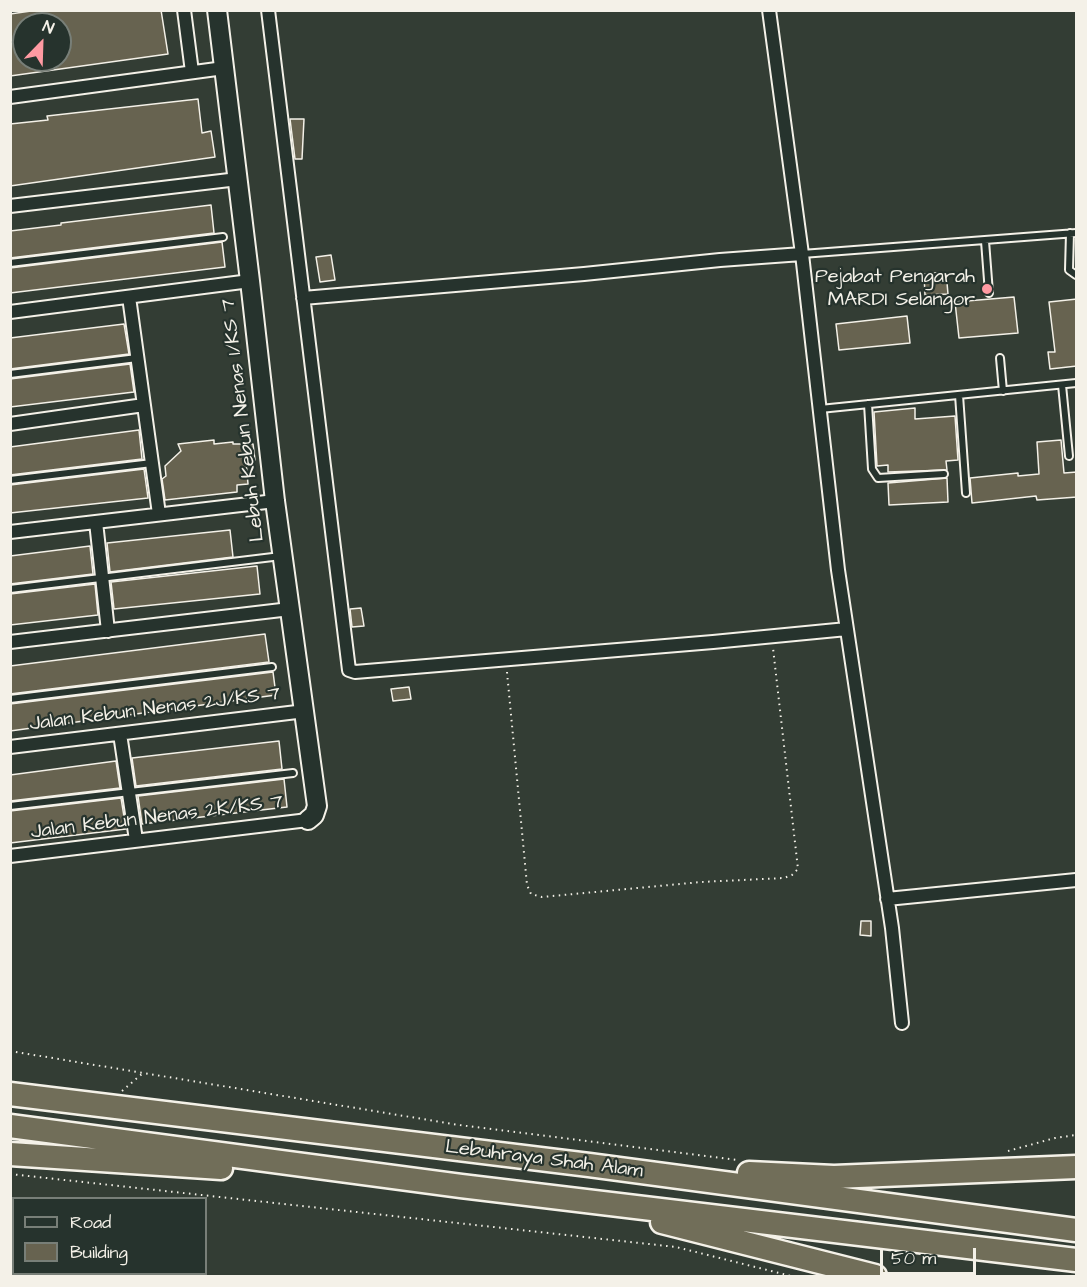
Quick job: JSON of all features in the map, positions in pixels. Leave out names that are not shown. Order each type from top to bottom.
[{"type":"highway","points":[[10,1081],[116,1097],[236,1121]]},
{"type":"highway","name":"Lebuhraya Shah Alam","points":[[10,1094],[589,1165],[1077,1230]]},
{"type":"highway","name":"Lebuhraya Shah Alam","points":[[10,1126],[461,1186],[1077,1260]]},
{"type":"highway","points":[[10,1154],[461,1186],[667,1223],[875,1276]]},
{"type":"highway","points":[[589,1165],[834,1177],[1077,1167]]},
{"type":"street","points":[[184,10],[192,72]]},
{"type":"street","name":"Lebuh Kebun Nenas 1/KS 7","points":[[217,10],[275,501],[317,806],[314,815],[308,820]]},
{"type":"street","points":[[268,10],[348,668],[355,672],[847,629]]},
{"type":"street","points":[[769,10],[802,254],[847,629],[887,899],[902,1023]]},
{"type":"street","points":[[10,97],[224,68]]},
{"type":"street","points":[[10,206],[238,179]]},
{"type":"street","points":[[303,298],[802,254]]},
{"type":"street","points":[[10,312],[250,281]]},
{"type":"street","points":[[129,297],[159,514]]},
{"type":"street","points":[[10,424],[144,405]]},
{"type":"street","points":[[10,532],[275,501]]},
{"type":"street","points":[[96,522],[108,631]]},
{"type":"street","points":[[10,642],[290,609]]},
{"type":"street","name":"Jalan Kebun Nenas 2J/KS 7","points":[[10,747],[305,711]]},
{"type":"street","points":[[120,734],[136,840]]},
{"type":"street","name":"Jalan Kebun Nenas 2K/KS 7","points":[[10,856],[308,820]]},
{"type":"street","points":[[887,899],[1077,880]]},
{"type":"lane","points":[[802,254],[1074,233],[1069,270],[1077,275]]},
{"type":"lane","points":[[10,263],[223,237]]},
{"type":"lane","points":[[985,241],[989,293]]},
{"type":"lane","points":[[10,374],[137,358]]},
{"type":"lane","points":[[1000,358],[1003,391]]},
{"type":"lane","points":[[819,409],[1077,383]]},
{"type":"lane","points":[[1062,385],[1070,456]]},
{"type":"lane","points":[[959,395],[966,494]]},
{"type":"lane","points":[[868,404],[872,469],[878,478],[944,474]]},
{"type":"lane","points":[[10,480],[152,463]]},
{"type":"lane","points":[[10,589],[282,556]]},
{"type":"lane","points":[[10,699],[272,667]]},
{"type":"lane","points":[[10,806],[293,773]]},
{"type":"path","points":[[506,659],[527,885],[531,894],[542,897],[701,882],[784,878],[792,875],[798,869],[772,636]]},
{"type":"path","points":[[10,1051],[459,1125],[740,1160]]},
{"type":"path","points":[[116,1097],[143,1072]]},
{"type":"path","points":[[1007,1151],[1055,1138],[1077,1136]]},
{"type":"path","points":[[10,1174],[676,1247],[791,1276]]},
{"type":"building","points":[[161,10],[168,54],[72,67],[72,12],[24,12]]},
{"type":"building","points":[[10,14],[12,14],[12,72],[39,72],[10,76]]},
{"type":"building","points":[[198,99],[202,133],[211,131],[215,157],[10,186],[10,124],[48,120],[47,116]]},
{"type":"building","points":[[290,119],[304,119],[302,159],[295,159]]},
{"type":"building","points":[[211,205],[214,233],[10,258],[10,231]]},
{"type":"building","points":[[222,242],[225,267],[10,293],[10,268]]},
{"type":"building","points":[[331,255],[335,280],[320,282],[316,257]]},
{"type":"building","points":[[946,272],[948,294],[925,295],[924,274]]},
{"type":"building","points":[[1014,297],[1018,333],[959,338],[955,302]]},
{"type":"building","points":[[1077,299],[1077,366],[1050,369],[1048,352],[1055,352],[1049,302]]},
{"type":"building","points":[[907,316],[910,343],[839,350],[836,324]]},
{"type":"building","points":[[124,324],[129,354],[10,369],[10,338]]},
{"type":"building","points":[[130,364],[134,392],[10,407],[10,379]]},
{"type":"building","points":[[915,408],[915,419],[955,416],[958,460],[946,461],[947,470],[888,472],[888,465],[877,466],[874,412]]},
{"type":"building","points":[[139,430],[142,459],[10,475],[10,447]]},
{"type":"building","points":[[214,440],[214,444],[233,442],[233,444],[253,444],[255,460],[246,461],[248,484],[237,485],[237,492],[165,500],[162,479],[166,476],[165,466],[181,451],[178,444]]},
{"type":"building","points":[[1061,440],[1064,473],[1077,472],[1077,497],[1037,500],[1036,496],[972,503],[970,478],[1018,473],[1018,476],[1039,474],[1037,442]]},
{"type":"building","points":[[144,469],[148,498],[10,513],[10,485]]},
{"type":"building","points":[[947,478],[948,502],[889,505],[888,483]]},
{"type":"building","points":[[230,530],[233,557],[110,572],[107,543]]},
{"type":"building","points":[[90,546],[93,574],[10,584],[10,556]]},
{"type":"building","points":[[257,566],[260,594],[114,609],[111,582]]},
{"type":"building","points":[[95,584],[98,615],[10,625],[10,594]]},
{"type":"building","points":[[361,608],[364,626],[352,627],[350,609]]},
{"type":"building","points":[[265,634],[269,662],[10,694],[10,666]]},
{"type":"building","points":[[273,672],[276,695],[10,731],[10,704]]},
{"type":"building","points":[[409,687],[411,699],[393,701],[391,689]]},
{"type":"building","points":[[279,741],[282,769],[136,786],[132,758]]},
{"type":"building","points":[[116,761],[120,788],[10,801],[10,775]]},
{"type":"building","points":[[284,779],[287,807],[142,824],[138,796]]},
{"type":"building","points":[[121,798],[126,829],[10,843],[10,811]]},
{"type":"building","points":[[861,921],[871,921],[871,936],[860,935]]},
{"type":"place","name":"Pejabat Pengarah MARDI Selangor","points":[[987,289]]}]
